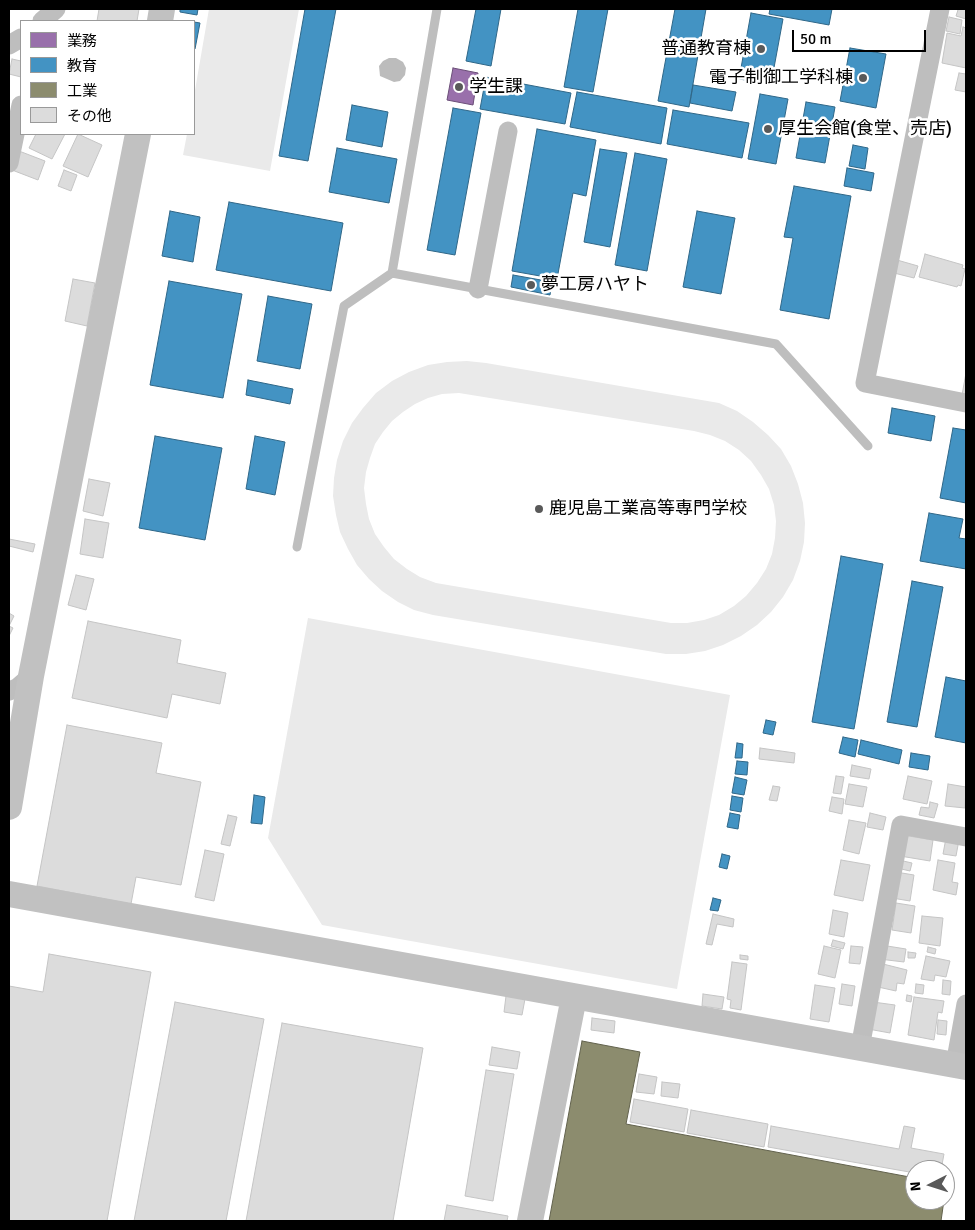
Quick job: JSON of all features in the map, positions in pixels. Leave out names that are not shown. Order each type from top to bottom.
[{"type":"street","points":[[43,20],[56,9]]},
{"type":"street","points":[[940,9],[865,383],[966,403]]},
{"type":"street","points":[[9,45],[20,39]]},
{"type":"street","points":[[9,163],[20,110]]},
{"type":"street","points":[[478,289],[508,131]]},
{"type":"street","points":[[9,807],[32,676],[138,135]]},
{"type":"street","points":[[9,691],[17,688],[32,676]]},
{"type":"street","points":[[860,1048],[901,825],[966,837]]},
{"type":"street","points":[[9,894],[961,1066],[966,1004]]},
{"type":"street","points":[[530,1221],[574,997]]},
{"type":"lane","points":[[392,273],[437,9]]},
{"type":"lane","points":[[297,547],[344,306],[392,273],[776,344],[868,446]]},
{"type":"shaded area","points":[[209,9],[299,9],[270,171],[183,155],[187,135],[195,135],[195,90]]},
{"type":"shaded area","points":[[389,58],[396,58],[403,62],[406,68],[405,75],[400,81],[394,82],[380,76],[379,66]]},
{"type":"shaded area","points":[[467,361],[486,363],[719,403],[737,411],[753,422],[781,449],[791,466],[803,503],[805,523],[800,561],[793,580],[783,597],[757,625],[723,645],[705,651],[686,654],[666,654],[433,615],[414,610],[382,591],[357,565],[340,532],[333,496],[337,460],[343,441],[352,423],[376,393],[392,381],[409,372],[428,365]],"holes":[[[459,393],[694,431],[725,441],[751,461],[769,489],[776,521],[772,554],[766,569],[757,583],[734,606],[719,615],[704,620],[671,623],[436,583],[420,577],[394,559],[375,534],[369,519],[364,488],[366,472],[375,444],[392,421],[403,412],[415,404],[442,394]]]},
{"type":"shaded area","points":[[308,618],[730,695],[677,989],[322,925],[268,838]]},
{"type":"building: 業務","points":[[453,68],[478,73],[473,105],[447,100]]},
{"type":"building: 教育","points":[[180,9],[198,9],[197,15],[180,12]]},
{"type":"building: 教育","points":[[305,9],[336,9],[308,161],[279,156]]},
{"type":"building: 教育","points":[[476,9],[501,9],[491,66],[466,61]]},
{"type":"building: 教育","points":[[578,9],[608,9],[593,92],[564,87]]},
{"type":"building: 教育","points":[[675,9],[706,9],[689,107],[658,101]]},
{"type":"building: 教育","points":[[770,9],[832,9],[829,25],[769,14]]},
{"type":"building: 教育","name":"普通教育棟","points":[[751,13],[783,19],[771,84],[739,79]]},
{"type":"building: 教育","points":[[195,22],[200,23],[195,49]]},
{"type":"building: 教育","name":"電子制御工学科棟","points":[[850,48],[886,54],[876,108],[840,101]]},
{"type":"building: 教育","points":[[486,77],[571,93],[565,124],[480,109]]},
{"type":"building: 教育","points":[[693,85],[736,92],[732,111],[690,103]]},
{"type":"building: 教育","points":[[577,92],[667,108],[661,144],[570,127]]},
{"type":"building: 教育","name":"厚生会館(食堂、売店)","points":[[760,94],[788,99],[776,164],[748,159]]},
{"type":"building: 教育","points":[[806,102],[835,107],[825,163],[796,158]]},
{"type":"building: 教育","points":[[352,105],[388,112],[382,147],[346,140]]},
{"type":"building: 教育","points":[[453,108],[481,113],[455,255],[427,250]]},
{"type":"building: 教育","points":[[673,110],[749,123],[742,158],[667,144]]},
{"type":"building: 教育","points":[[537,129],[596,140],[586,196],[573,193],[557,279],[512,271]]},
{"type":"building: 教育","points":[[853,145],[868,148],[865,169],[849,166]]},
{"type":"building: 教育","points":[[337,148],[397,159],[389,203],[329,192]]},
{"type":"building: 教育","points":[[600,149],[627,153],[610,247],[584,242]]},
{"type":"building: 教育","points":[[635,153],[667,159],[647,271],[615,265]]},
{"type":"building: 教育","points":[[847,168],[874,173],[871,191],[844,186]]},
{"type":"building: 教育","points":[[794,186],[851,196],[829,319],[780,310],[793,238],[784,237]]},
{"type":"building: 教育","points":[[229,202],[343,223],[331,291],[216,270]]},
{"type":"building: 教育","points":[[170,211],[200,217],[193,262],[162,256]]},
{"type":"building: 教育","points":[[697,211],[735,218],[721,294],[683,287]]},
{"type":"building: 教育","name":"夢工房ハヤト","points":[[513,275],[552,282],[550,295],[511,287]]},
{"type":"building: 教育","points":[[169,281],[242,294],[223,398],[150,385]]},
{"type":"building: 教育","points":[[268,296],[312,304],[300,369],[257,361]]},
{"type":"building: 教育","points":[[248,380],[293,389],[290,404],[246,395]]},
{"type":"building: 教育","points":[[892,408],[935,416],[931,441],[888,433]]},
{"type":"building: 教育","points":[[953,428],[966,430],[966,503],[940,498]]},
{"type":"building: 教育","points":[[155,436],[222,448],[205,540],[139,528]]},
{"type":"building: 教育","points":[[255,436],[285,442],[275,495],[246,489]]},
{"type":"building: 教育","points":[[929,513],[963,519],[959,538],[966,539],[966,569],[920,561]]},
{"type":"building: 教育","points":[[841,556],[883,564],[854,729],[812,722]]},
{"type":"building: 教育","points":[[912,581],[943,587],[917,727],[887,722]]},
{"type":"building: 教育","points":[[946,677],[966,681],[966,743],[935,737]]},
{"type":"building: 教育","points":[[766,720],[776,722],[773,735],[763,733]]},
{"type":"building: 教育","points":[[843,737],[858,740],[855,757],[839,753]]},
{"type":"building: 教育","points":[[861,740],[902,750],[899,764],[858,754]]},
{"type":"building: 教育","points":[[737,743],[743,744],[742,758],[735,758]]},
{"type":"building: 教育","points":[[911,753],[930,756],[928,770],[909,767]]},
{"type":"building: 教育","points":[[737,761],[748,762],[747,775],[735,774]]},
{"type":"building: 教育","points":[[735,777],[747,780],[744,795],[732,793]]},
{"type":"building: 教育","points":[[254,795],[265,797],[262,824],[251,823]]},
{"type":"building: 教育","points":[[732,796],[743,798],[741,812],[730,810]]},
{"type":"building: 教育","points":[[730,813],[740,815],[738,829],[727,827]]},
{"type":"building: 教育","points":[[722,854],[730,856],[727,869],[719,867]]},
{"type":"building: 教育","points":[[713,898],[721,900],[718,911],[710,910]]},
{"type":"building: 工業","points":[[582,1041],[640,1052],[626,1124],[905,1176],[905,1210],[943,1210],[941,1221],[549,1221]]},
{"type":"building: その他","points":[[99,9],[139,9],[137,20],[97,20]]},
{"type":"building: その他","points":[[955,9],[966,9],[966,19],[956,16],[958,10]]},
{"type":"building: その他","points":[[949,17],[962,20],[960,34],[946,31]]},
{"type":"building: その他","points":[[963,27],[966,28],[966,68],[942,63],[947,33],[961,36]]},
{"type":"building: その他","points":[[12,59],[20,61],[20,77],[9,74]]},
{"type":"building: その他","points":[[959,73],[966,74],[966,92],[955,90]]},
{"type":"building: その他","points":[[36,135],[64,135],[52,159],[29,148]]},
{"type":"building: その他","points":[[78,135],[102,145],[88,177],[63,166]]},
{"type":"building: その他","points":[[19,151],[45,161],[38,180],[12,170]]},
{"type":"building: その他","points":[[64,170],[77,175],[71,191],[58,186]]},
{"type":"building: その他","points":[[925,254],[963,265],[962,268],[965,269],[961,286],[958,285],[957,287],[919,277]]},
{"type":"building: その他","points":[[897,260],[918,266],[914,278],[894,273]]},
{"type":"building: その他","points":[[73,279],[95,283],[87,326],[65,321]]},
{"type":"building: その他","points":[[966,373],[966,396],[962,395]]},
{"type":"building: その他","points":[[89,479],[110,483],[103,516],[83,511]]},
{"type":"building: その他","points":[[85,519],[109,523],[103,558],[80,554]]},
{"type":"building: その他","points":[[9,539],[35,544],[33,552],[9,546]]},
{"type":"building: その他","points":[[76,575],[94,579],[86,610],[68,605]]},
{"type":"building: その他","points":[[9,613],[14,616],[9,626]]},
{"type":"building: その他","points":[[88,621],[181,640],[177,663],[226,673],[220,704],[172,694],[167,718],[72,698]]},
{"type":"building: その他","points":[[9,626],[13,628],[9,636]]},
{"type":"building: その他","points":[[67,725],[162,743],[156,773],[201,782],[181,885],[136,877],[131,904],[37,886]]},
{"type":"building: その他","points":[[760,748],[795,753],[794,763],[759,759]]},
{"type":"building: その他","points":[[852,765],[871,769],[869,779],[850,776]]},
{"type":"building: その他","points":[[836,776],[844,777],[841,794],[833,793]]},
{"type":"building: その他","points":[[908,776],[932,781],[927,804],[903,799]]},
{"type":"building: その他","points":[[849,784],[867,787],[863,807],[845,804]]},
{"type":"building: その他","points":[[948,784],[966,787],[965,808],[945,806]]},
{"type":"building: その他","points":[[773,786],[780,787],[777,801],[769,800]]},
{"type":"building: その他","points":[[832,797],[844,799],[842,814],[829,811]]},
{"type":"building: その他","points":[[930,802],[938,804],[934,818],[919,815],[921,807],[929,808]]},
{"type":"building: その他","points":[[870,813],[886,817],[883,830],[867,827]]},
{"type":"building: その他","points":[[228,815],[237,817],[230,846],[221,844]]},
{"type":"building: その他","points":[[849,820],[866,823],[859,854],[843,850]]},
{"type":"building: その他","points":[[903,835],[933,840],[930,861],[900,856]]},
{"type":"building: その他","points":[[946,838],[959,840],[956,856],[943,854]]},
{"type":"building: その他","points":[[205,850],[224,854],[214,901],[195,897]]},
{"type":"building: その他","points":[[841,860],[870,865],[863,901],[834,895]]},
{"type":"building: その他","points":[[899,860],[912,863],[910,871],[897,868]]},
{"type":"building: その他","points":[[938,860],[955,863],[952,882],[958,883],[956,895],[933,890]]},
{"type":"building: その他","points":[[896,872],[914,875],[910,901],[892,898]]},
{"type":"building: その他","points":[[896,903],[915,906],[911,933],[892,930]]},
{"type":"building: その他","points":[[833,910],[848,913],[844,937],[829,934]]},
{"type":"building: その他","points":[[713,914],[734,919],[733,927],[717,924],[712,945],[706,944]]},
{"type":"building: その他","points":[[922,916],[943,918],[940,946],[919,943]]},
{"type":"building: その他","points":[[833,940],[845,943],[843,949],[831,946]]},
{"type":"building: その他","points":[[881,945],[906,949],[904,962],[879,959]]},
{"type":"building: その他","points":[[824,946],[841,950],[835,978],[818,974]]},
{"type":"building: その他","points":[[851,946],[863,947],[860,964],[849,963]]},
{"type":"building: その他","points":[[928,947],[936,949],[935,954],[927,952]]},
{"type":"building: その他","points":[[908,952],[916,953],[915,958],[908,958]]},
{"type":"building: その他","points":[[49,954],[151,972],[107,1221],[9,1221],[9,986],[43,992]]},
{"type":"building: その他","points":[[740,955],[748,956],[748,960],[740,959]]},
{"type":"building: その他","points":[[926,956],[950,961],[946,977],[935,975],[934,981],[921,979]]},
{"type":"building: その他","points":[[732,962],[747,964],[741,1010],[730,1008],[731,1000],[727,999]]},
{"type":"building: その他","points":[[883,964],[907,970],[904,984],[897,983],[896,991],[878,987]]},
{"type":"building: その他","points":[[943,980],[951,981],[950,995],[942,994]]},
{"type":"building: その他","points":[[842,984],[855,986],[852,1006],[839,1004]]},
{"type":"building: その他","points":[[916,984],[924,985],[923,994],[915,993]]},
{"type":"building: その他","points":[[815,985],[835,988],[829,1022],[810,1019]]},
{"type":"building: その他","points":[[703,994],[724,997],[722,1009],[702,1006]]},
{"type":"building: その他","points":[[907,995],[912,996],[911,1002],[906,1001]]},
{"type":"building: その他","points":[[506,996],[525,999],[522,1015],[504,1012]]},
{"type":"building: その他","points":[[914,997],[944,1001],[942,1013],[938,1012],[934,1040],[908,1035]]},
{"type":"building: その他","points":[[175,1002],[264,1019],[226,1221],[134,1221]]},
{"type":"building: その他","points":[[873,1002],[895,1005],[890,1033],[868,1029]]},
{"type":"building: その他","points":[[592,1018],[615,1021],[614,1033],[591,1030]]},
{"type":"building: その他","points":[[938,1020],[947,1021],[946,1035],[937,1034]]},
{"type":"building: その他","points":[[282,1023],[423,1048],[393,1221],[246,1221]]},
{"type":"building: その他","points":[[492,1047],[520,1052],[517,1069],[489,1065]]},
{"type":"building: その他","points":[[486,1070],[514,1074],[493,1201],[465,1196]]},
{"type":"building: その他","points":[[639,1074],[657,1077],[654,1094],[636,1092]]},
{"type":"building: その他","points":[[662,1082],[680,1084],[678,1098],[661,1096]]},
{"type":"building: その他","points":[[634,1099],[688,1109],[684,1132],[630,1122]]},
{"type":"building: その他","points":[[691,1110],[768,1124],[764,1147],[687,1133]]},
{"type":"building: その他","points":[[771,1126],[899,1149],[904,1126],[915,1128],[911,1148],[944,1154],[943,1160],[905,1160],[905,1171],[768,1147]]},
{"type":"building: その他","points":[[447,1205],[508,1216],[507,1221],[444,1221]]},
{"type":"place","name":"普通教育棟","points":[[761,49]]},
{"type":"place","name":"電子制御工学科棟","points":[[863,78]]},
{"type":"place","name":"学生課","points":[[459,87]]},
{"type":"place","name":"厚生会館(食堂、売店)","points":[[768,129]]},
{"type":"place","name":"夢工房ハヤト","points":[[531,285]]},
{"type":"place","name":"鹿児島工業高等専門学校","points":[[539,509]]}]
